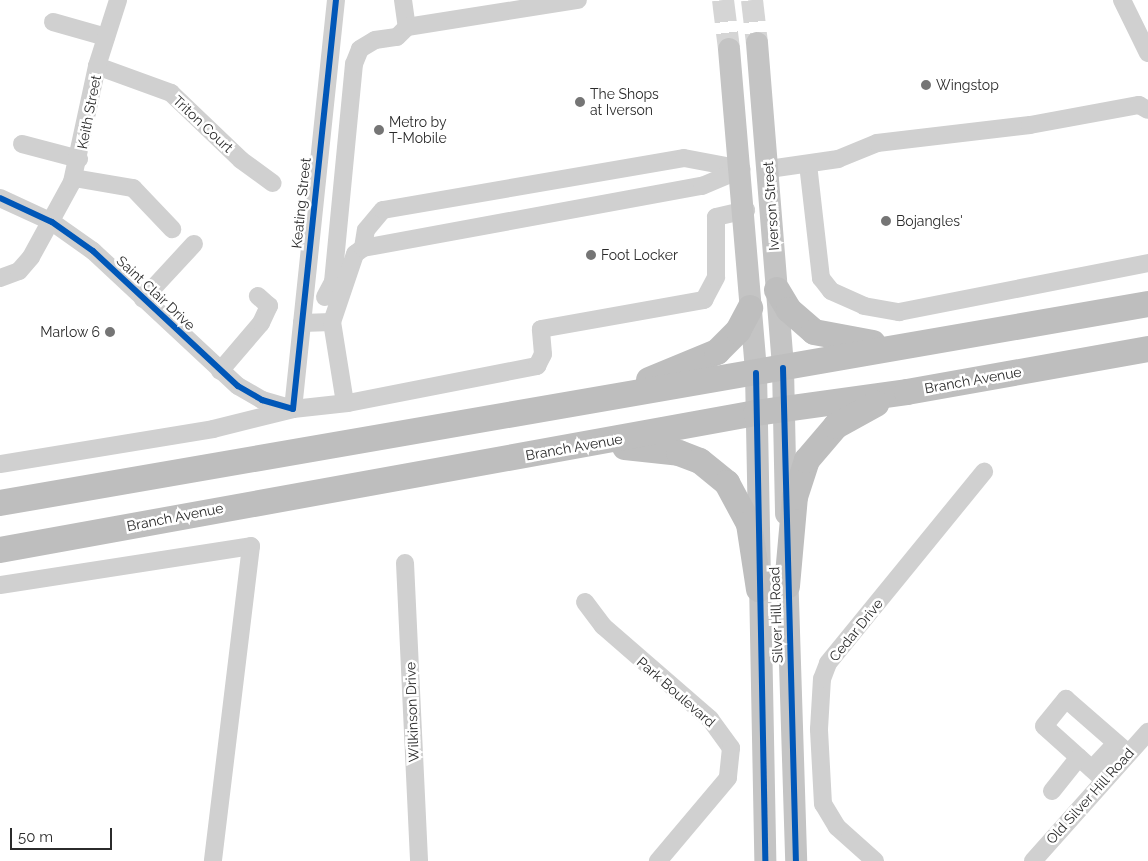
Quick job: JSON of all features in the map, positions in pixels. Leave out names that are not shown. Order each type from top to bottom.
[{"type":"highway","points":[[778,290],[789,310],[814,332],[852,342],[914,345]]},
{"type":"highway","points":[[0,503],[568,407],[1148,304]]},
{"type":"highway","points":[[568,407],[717,352],[738,331],[750,308]]},
{"type":"highway","name":"Branch Avenue","points":[[0,550],[756,413],[907,392],[1148,349]]},
{"type":"highway","points":[[787,586],[795,497],[815,446],[847,418],[907,392]]},
{"type":"highway","points":[[522,456],[638,446],[679,453],[700,461],[727,483],[744,511],[760,589]]},
{"type":"highway","points":[[0,544],[50,541]]},
{"type":"main road","name":"Iverson Street","points":[[757,43],[769,169],[783,368]]},
{"type":"main road","name":"Iverson Street","points":[[730,48],[746,210],[750,308],[756,373]]},
{"type":"main road","name":"Silver Hill Road","points":[[783,368],[787,586],[796,861]]},
{"type":"main road","name":"Silver Hill Road","points":[[756,373],[765,861]]},
{"type":"street","name":"Keith Street","points":[[0,278],[19,271],[52,222],[74,178],[97,66],[118,0]]},
{"type":"street","name":"Keating Street","points":[[293,409],[305,294],[333,99],[336,0]]},
{"type":"street","points":[[404,0],[407,27]]},
{"type":"street","points":[[345,403],[332,322],[331,298],[354,64],[360,49],[375,40],[397,37],[407,27],[578,0]]},
{"type":"street","points":[[1122,0],[1148,53]]},
{"type":"street","points":[[53,22],[106,38]]},
{"type":"street","name":"Triton Court","points":[[97,66],[171,93],[241,160],[273,182]]},
{"type":"street","points":[[769,169],[838,159],[876,143],[1030,125],[1139,105],[1148,110]]},
{"type":"street","points":[[22,144],[79,160]]},
{"type":"street","points":[[363,248],[366,230],[383,210],[684,158],[742,169]]},
{"type":"street","points":[[808,164],[821,278],[831,291],[864,306],[899,312],[1148,263]]},
{"type":"street","points":[[331,298],[355,254],[363,248],[702,186],[742,169]]},
{"type":"street","points":[[74,178],[133,188],[172,229]]},
{"type":"street","name":"Saint Clair Drive","points":[[0,198],[52,222],[94,251],[143,299],[220,370],[248,393],[293,409]]},
{"type":"street","points":[[0,464],[213,429],[293,409],[345,403],[537,366],[543,354],[541,330],[704,300],[716,277],[716,218],[746,210]]},
{"type":"street","points":[[143,299],[194,244]]},
{"type":"street","points":[[305,294],[331,298]]},
{"type":"street","points":[[220,370],[261,323],[269,306],[258,296]]},
{"type":"street","points":[[302,323],[332,322]]},
{"type":"street","name":"Cedar Drive","points":[[875,861],[838,827],[823,804],[819,729],[822,679],[828,663],[984,472]]},
{"type":"street","points":[[0,585],[252,546],[212,861]]},
{"type":"street","name":"Wilkinson Drive","points":[[405,563],[419,861]]},
{"type":"street","name":"Park Boulevard","points":[[585,602],[603,626],[710,720],[731,748],[728,778],[658,861]]},
{"type":"street","points":[[1097,774],[1044,726],[1066,699],[1122,748]]},
{"type":"street","name":"Old Silver Hill Road","points":[[1032,861],[1097,774],[1122,748],[1148,732]]},
{"type":"street","points":[[1052,791],[1079,757]]},
{"type":"tunnel","points":[[723,0],[729,49]]},
{"type":"tunnel","points":[[752,0],[757,43]]},
{"type":"cycle path","points":[[0,198],[52,222],[93,251],[238,386],[262,400],[293,409],[336,0]]},
{"type":"cycle path","points":[[783,368],[796,861]]},
{"type":"cycle path","points":[[756,373],[765,861]]},
{"type":"place","name":"Wingstop","points":[[926,85]]},
{"type":"place","name":"The Shops at Iverson","points":[[580,102]]},
{"type":"place","name":"Metro by T-Mobile","points":[[379,130]]},
{"type":"place","name":"Bojangles'","points":[[886,221]]},
{"type":"place","name":"Foot Locker","points":[[591,255]]},
{"type":"place","name":"Marlow 6","points":[[110,332]]}]
